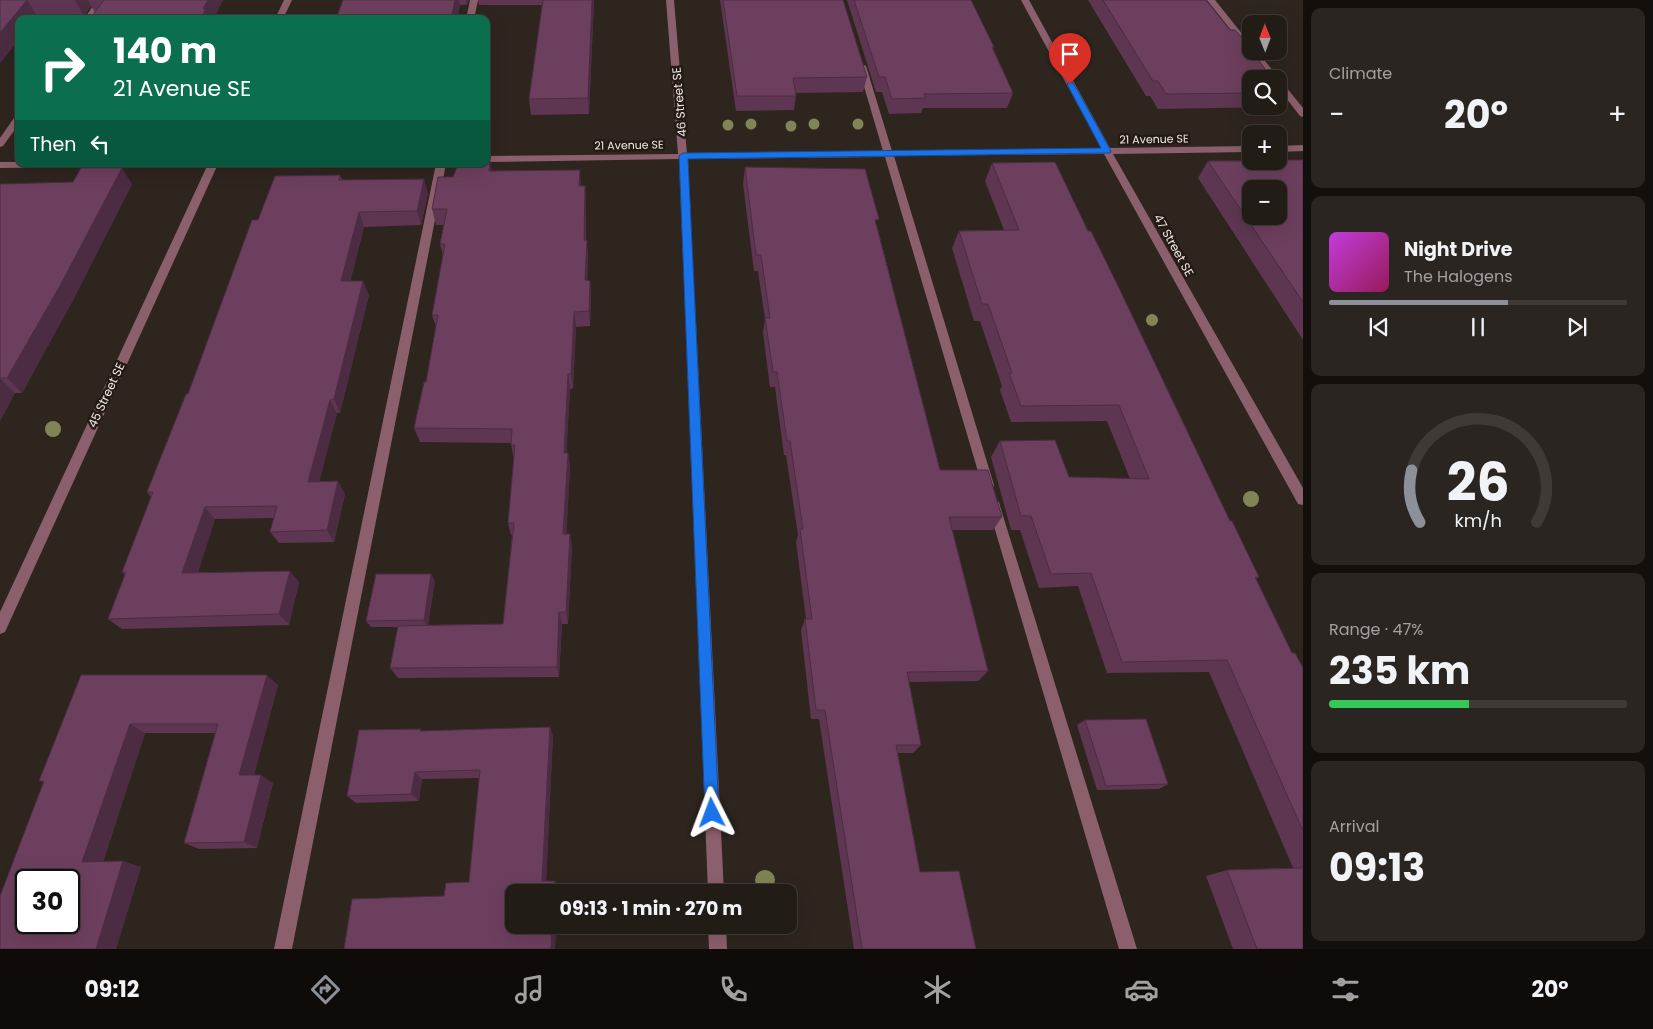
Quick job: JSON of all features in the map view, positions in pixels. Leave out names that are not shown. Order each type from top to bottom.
[{"type":"street","points":[[91,15],[101,0]]},
{"type":"street","points":[[281,15],[288,0]]},
{"type":"street","points":[[471,15],[474,0]]},
{"type":"street","name":"46 Street SE","points":[[670,0],[683,156],[716,884]]},
{"type":"street","name":"47 Street SE","points":[[1025,0],[1107,151],[1303,500]]},
{"type":"street","points":[[1211,0],[1242,38]]},
{"type":"street","points":[[859,55],[1128,949]]},
{"type":"street","points":[[1260,60],[1268,70]]},
{"type":"street","points":[[1287,94],[1303,114]]},
{"type":"street","points":[[0,144],[15,123]]},
{"type":"street","points":[[1287,149],[1303,148]]},
{"type":"street","name":"21 Avenue SE","points":[[490,158],[1242,149]]},
{"type":"street","points":[[0,165],[15,165]]},
{"type":"street","name":"45 Street SE","points":[[0,627],[211,167]]},
{"type":"street","points":[[283,949],[440,167]]},
{"type":"street","points":[[717,934],[718,949]]},
{"type":"building","points":[[0,0],[27,0],[0,33]]},
{"type":"building","points":[[104,0],[208,0],[203,9],[206,9],[202,15],[93,15]]},
{"type":"building","points":[[343,0],[455,0],[452,15],[337,15]]},
{"type":"building","points":[[543,0],[592,0],[588,98],[529,99]]},
{"type":"building","points":[[723,0],[843,0],[867,77],[793,78],[796,96],[737,96]]},
{"type":"building","points":[[854,0],[971,0],[994,47],[992,47],[1013,93],[924,94],[926,98],[892,99],[885,77],[879,77]]},
{"type":"building","points":[[1103,0],[1206,0],[1230,30],[1235,30],[1242,38],[1242,60],[1258,60],[1266,70],[1242,70],[1242,93],[1166,94],[1158,81],[1153,81]]},
{"type":"building","points":[[1287,160],[1303,160],[1303,302],[1251,225],[1287,225],[1287,180],[1242,180],[1242,211],[1208,161],[1242,161],[1242,170],[1287,170]]},
{"type":"building","points":[[1055,162],[1088,231],[1091,231],[1119,288],[1230,521],[1232,521],[1259,577],[1255,577],[1292,653],[1295,653],[1303,668],[1303,831],[1227,660],[1122,662],[1091,573],[1051,574],[1031,516],[1021,516],[1000,441],[1055,440],[1069,477],[1149,479],[1119,405],[1021,406],[1009,373],[1012,373],[988,304],[982,304],[959,231],[1019,230],[992,163]]},
{"type":"building","points":[[457,167],[489,167],[489,171],[580,170],[579,186],[585,186],[584,240],[587,240],[585,280],[590,281],[589,311],[574,312],[571,374],[568,374],[564,453],[568,453],[563,534],[570,534],[566,612],[559,612],[557,667],[390,668],[398,626],[503,624],[514,523],[508,523],[515,445],[511,445],[512,429],[414,428],[424,382],[426,382],[438,315],[432,315],[445,244],[440,244],[447,209],[432,209],[438,177],[453,177]]},
{"type":"building","points":[[745,167],[865,169],[879,219],[875,220],[940,470],[988,470],[1002,517],[949,517],[988,671],[907,672],[921,745],[896,745],[920,872],[959,871],[976,949],[862,949],[825,710],[816,710],[805,619],[812,619],[800,529],[803,529],[790,441],[787,441],[777,372],[773,372],[765,318],[770,318],[761,255],[756,255]]},
{"type":"building","points":[[81,168],[122,168],[61,284],[7,378],[0,378],[0,184],[73,182]]},
{"type":"building","points":[[340,175],[339,180],[424,179],[417,211],[359,212],[341,281],[363,281],[334,399],[330,400],[308,482],[338,481],[327,530],[270,532],[277,506],[205,507],[182,573],[290,571],[279,614],[108,619],[126,572],[122,572],[153,492],[147,492],[186,394],[188,394],[252,220],[258,220],[275,176]]},
{"type":"building","points":[[376,574],[431,574],[424,620],[366,621]]},
{"type":"building","points":[[81,675],[267,675],[239,775],[261,775],[244,842],[184,843],[218,724],[130,724],[82,862],[123,861],[96,949],[0,949],[0,896],[44,781],[39,781]]},
{"type":"building","points":[[1146,719],[1168,784],[1106,786],[1085,720]]},
{"type":"building","points":[[550,727],[542,881],[555,881],[555,884],[505,884],[505,934],[552,934],[551,949],[344,949],[352,899],[444,896],[446,883],[469,882],[480,770],[415,772],[411,794],[347,796],[359,730],[421,729],[420,731]]},
{"type":"building","points":[[1303,868],[1303,949],[1257,949],[1227,870]]},
{"type":"route","points":[[712,813],[683,156],[1107,151],[1070,84]]}]
